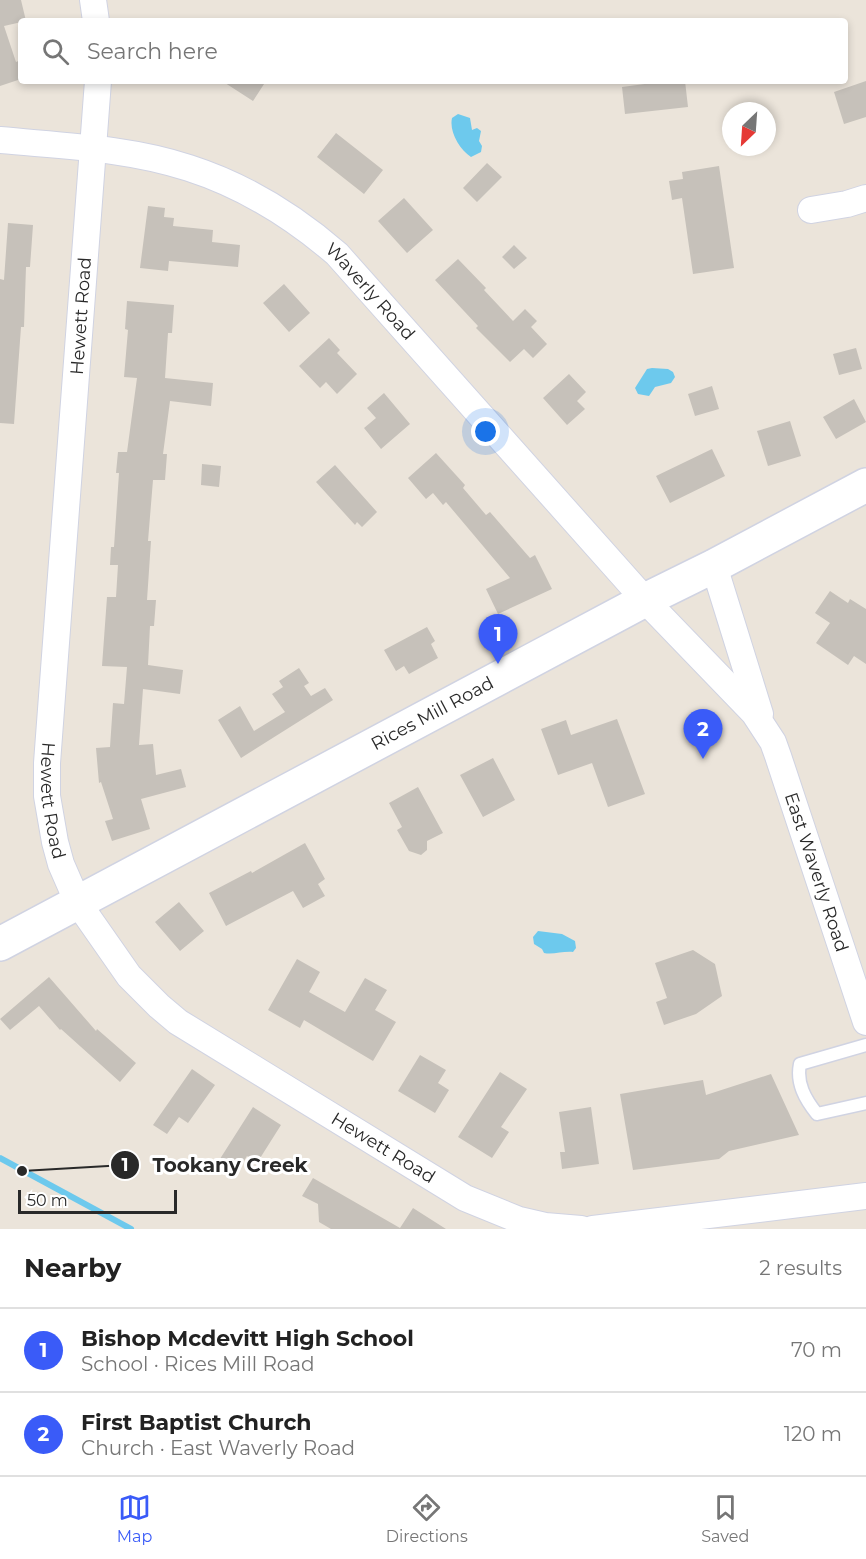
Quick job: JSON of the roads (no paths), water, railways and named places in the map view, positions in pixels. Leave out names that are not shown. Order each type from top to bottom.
[{"type":"street","points":[[93,0],[96,18]]},
{"type":"street","name":"Hewett Road","points":[[98,84],[47,763],[47,796],[61,864],[78,903],[129,976],[177,1022],[465,1198],[519,1220],[545,1226],[581,1229]]},
{"type":"street","name":"Waverly Road","points":[[0,140],[93,149],[166,162],[212,176],[259,198],[313,233],[338,254],[645,600]]},
{"type":"street","points":[[811,210],[847,204],[866,198]]},
{"type":"street","name":"Rices Mill Road","points":[[0,944],[645,600],[866,485]]},
{"type":"street","name":"East Waverly Road","points":[[714,566],[763,726]]},
{"type":"street","name":"East Waverly Road","points":[[645,600],[754,713],[763,726],[778,756],[866,1022]]},
{"type":"street","points":[[593,1229],[866,1196]]},
{"type":"lane","points":[[866,1045],[800,1064],[798,1076],[807,1101],[817,1114],[866,1103]]},
{"type":"water","points":[[458,114],[470,118],[472,130],[477,128],[481,131],[479,141],[482,146],[481,152],[471,157],[456,139],[452,128],[452,118]]},
{"type":"water","points":[[647,369],[668,369],[675,377],[671,383],[655,387],[649,396],[638,394],[635,388]]},
{"type":"water","points":[[538,931],[562,934],[575,941],[576,948],[573,952],[544,953],[534,944],[533,937]]},
{"type":"waterway","points":[[0,1158],[131,1229]]},
{"type":"place","name":"Bishop Mcdevitt High School","points":[[498,664]]},
{"type":"place","name":"First Baptist Church","points":[[703,759]]},
{"type":"place","name":"Tookany Creek","points":[[22,1171]]}]
